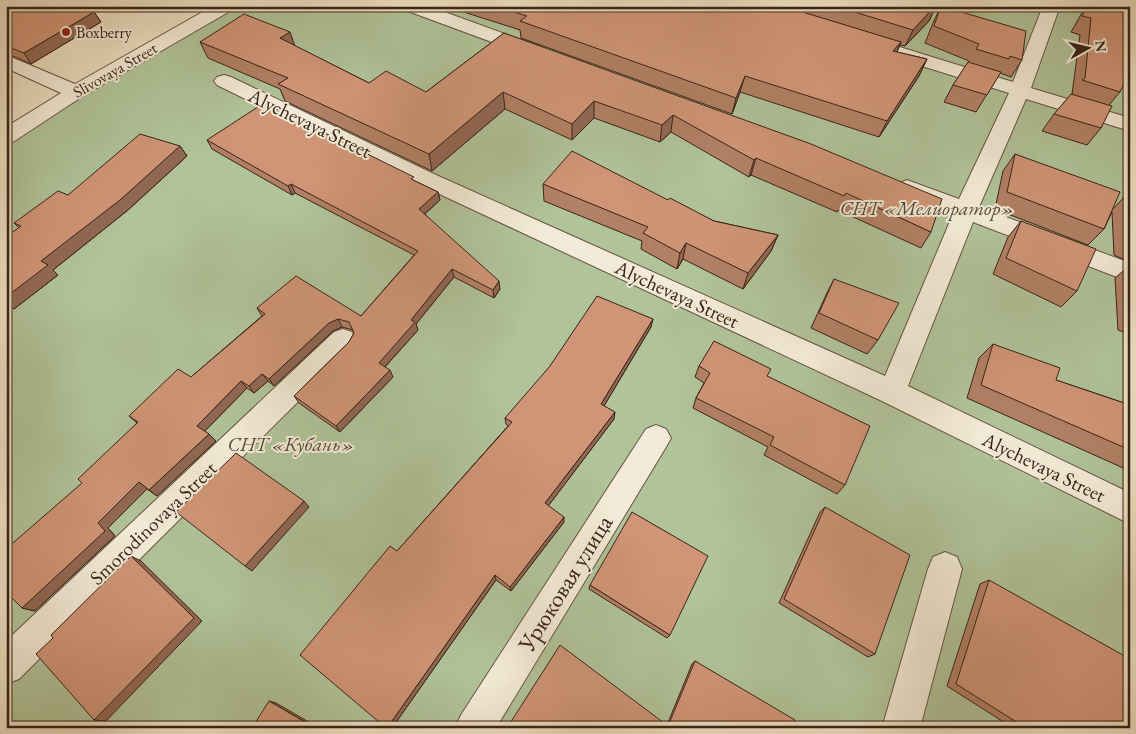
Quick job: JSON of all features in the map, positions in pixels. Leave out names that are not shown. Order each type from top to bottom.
[{"type":"street","name":"Slivovaya Street","points":[[6,137],[76,92],[226,6]]},
{"type":"street","points":[[411,6],[550,57]]},
{"type":"street","points":[[892,392],[966,210],[1020,90],[1052,6]]},
{"type":"street","points":[[871,44],[1130,125]]},
{"type":"street","points":[[6,61],[76,92]]},
{"type":"street","name":"Alychevaya Street","points":[[224,82],[426,179],[892,392],[1130,509]]},
{"type":"street","points":[[892,182],[1130,273]]},
{"type":"street","name":"Smorodinovaya Street","points":[[6,666],[343,340]]},
{"type":"street","name":"Урюковая улица","points":[[474,728],[656,438]]},
{"type":"street","points":[[901,728],[945,569]]},
{"type":"green space","name":"СНТ «Кубань»","points":[[216,6],[1130,6],[1130,728],[6,728],[6,131]]},
{"type":"building","points":[[6,6],[77,6],[94,12],[24,53],[6,46]]},
{"type":"building","points":[[495,6],[783,6],[901,42],[893,51],[927,59],[887,121],[745,76],[736,98],[520,21],[527,16]]},
{"type":"building","points":[[835,6],[935,6],[913,30]]},
{"type":"building","points":[[941,6],[1026,31],[1022,60],[1010,56],[1009,59],[976,49],[979,44],[934,26]]},
{"type":"building","points":[[1088,6],[1130,6],[1130,72],[1120,92],[1082,80],[1085,78],[1091,18],[1082,16]]},
{"type":"building","points":[[244,14],[290,32],[280,38],[369,83],[386,71],[426,92],[504,33],[811,144],[942,199],[931,232],[846,193],[844,196],[756,158],[754,160],[673,115],[662,125],[594,101],[572,124],[503,92],[429,154],[278,84],[288,78],[200,42]]},
{"type":"building","points":[[968,62],[1001,72],[987,95],[953,85]]},
{"type":"building","points":[[1071,94],[1112,106],[1101,128],[1054,114]]},
{"type":"building","points":[[264,103],[414,177],[411,179],[438,192],[419,209],[499,281],[493,290],[452,269],[411,320],[415,322],[379,363],[390,370],[336,426],[294,396],[349,342],[354,333],[349,322],[338,319],[329,323],[269,379],[262,374],[249,386],[241,381],[197,426],[209,434],[149,490],[139,482],[98,523],[105,531],[22,608],[6,592],[6,549],[82,483],[78,479],[138,422],[129,416],[178,369],[191,377],[265,314],[257,308],[296,276],[361,316],[418,251],[291,184],[288,186],[207,140]]},
{"type":"building","points":[[140,134],[180,146],[120,200],[41,261],[48,265],[6,297],[6,237],[21,226],[14,223],[58,191],[68,195]]},
{"type":"building","points":[[572,151],[668,200],[670,198],[714,221],[778,235],[748,273],[686,243],[680,253],[643,233],[648,227],[543,184]]},
{"type":"building","points":[[1015,154],[1120,192],[1104,229],[1007,192]]},
{"type":"building","points":[[1127,194],[1130,195],[1130,224]]},
{"type":"building","points":[[1021,221],[1096,249],[1077,291],[1006,258]]},
{"type":"building","points":[[834,279],[899,303],[878,340],[819,313]]},
{"type":"building","points":[[597,296],[653,319],[601,404],[615,412],[545,503],[564,517],[510,587],[495,575],[386,728],[300,655],[390,546],[397,551],[512,422],[505,418],[550,366]]},
{"type":"building","points":[[714,341],[771,369],[767,376],[870,426],[845,485],[770,445],[774,437],[696,398],[710,373],[699,366]]},
{"type":"building","points":[[993,344],[1060,368],[1056,380],[1130,405],[1130,450],[981,385]]},
{"type":"building","points":[[236,453],[304,501],[245,566],[176,512]]},
{"type":"building","points":[[825,507],[910,555],[875,654],[784,599]]},
{"type":"building","points":[[632,512],[708,556],[670,635],[590,585]]},
{"type":"building","points":[[131,556],[194,618],[94,720],[36,654],[53,638],[51,635]]},
{"type":"building","points":[[989,580],[1130,659],[1130,728],[1026,728],[956,684]]},
{"type":"building","points":[[560,645],[668,726],[695,661],[795,720],[793,728],[507,728]]},
{"type":"building","points":[[269,701],[315,728],[252,728]]},
{"type":"place","name":"Boxberry","points":[[66,32]]},
{"type":"park label","name":"СНТ «Мелиоратор»","points":[[927,208]]}]
